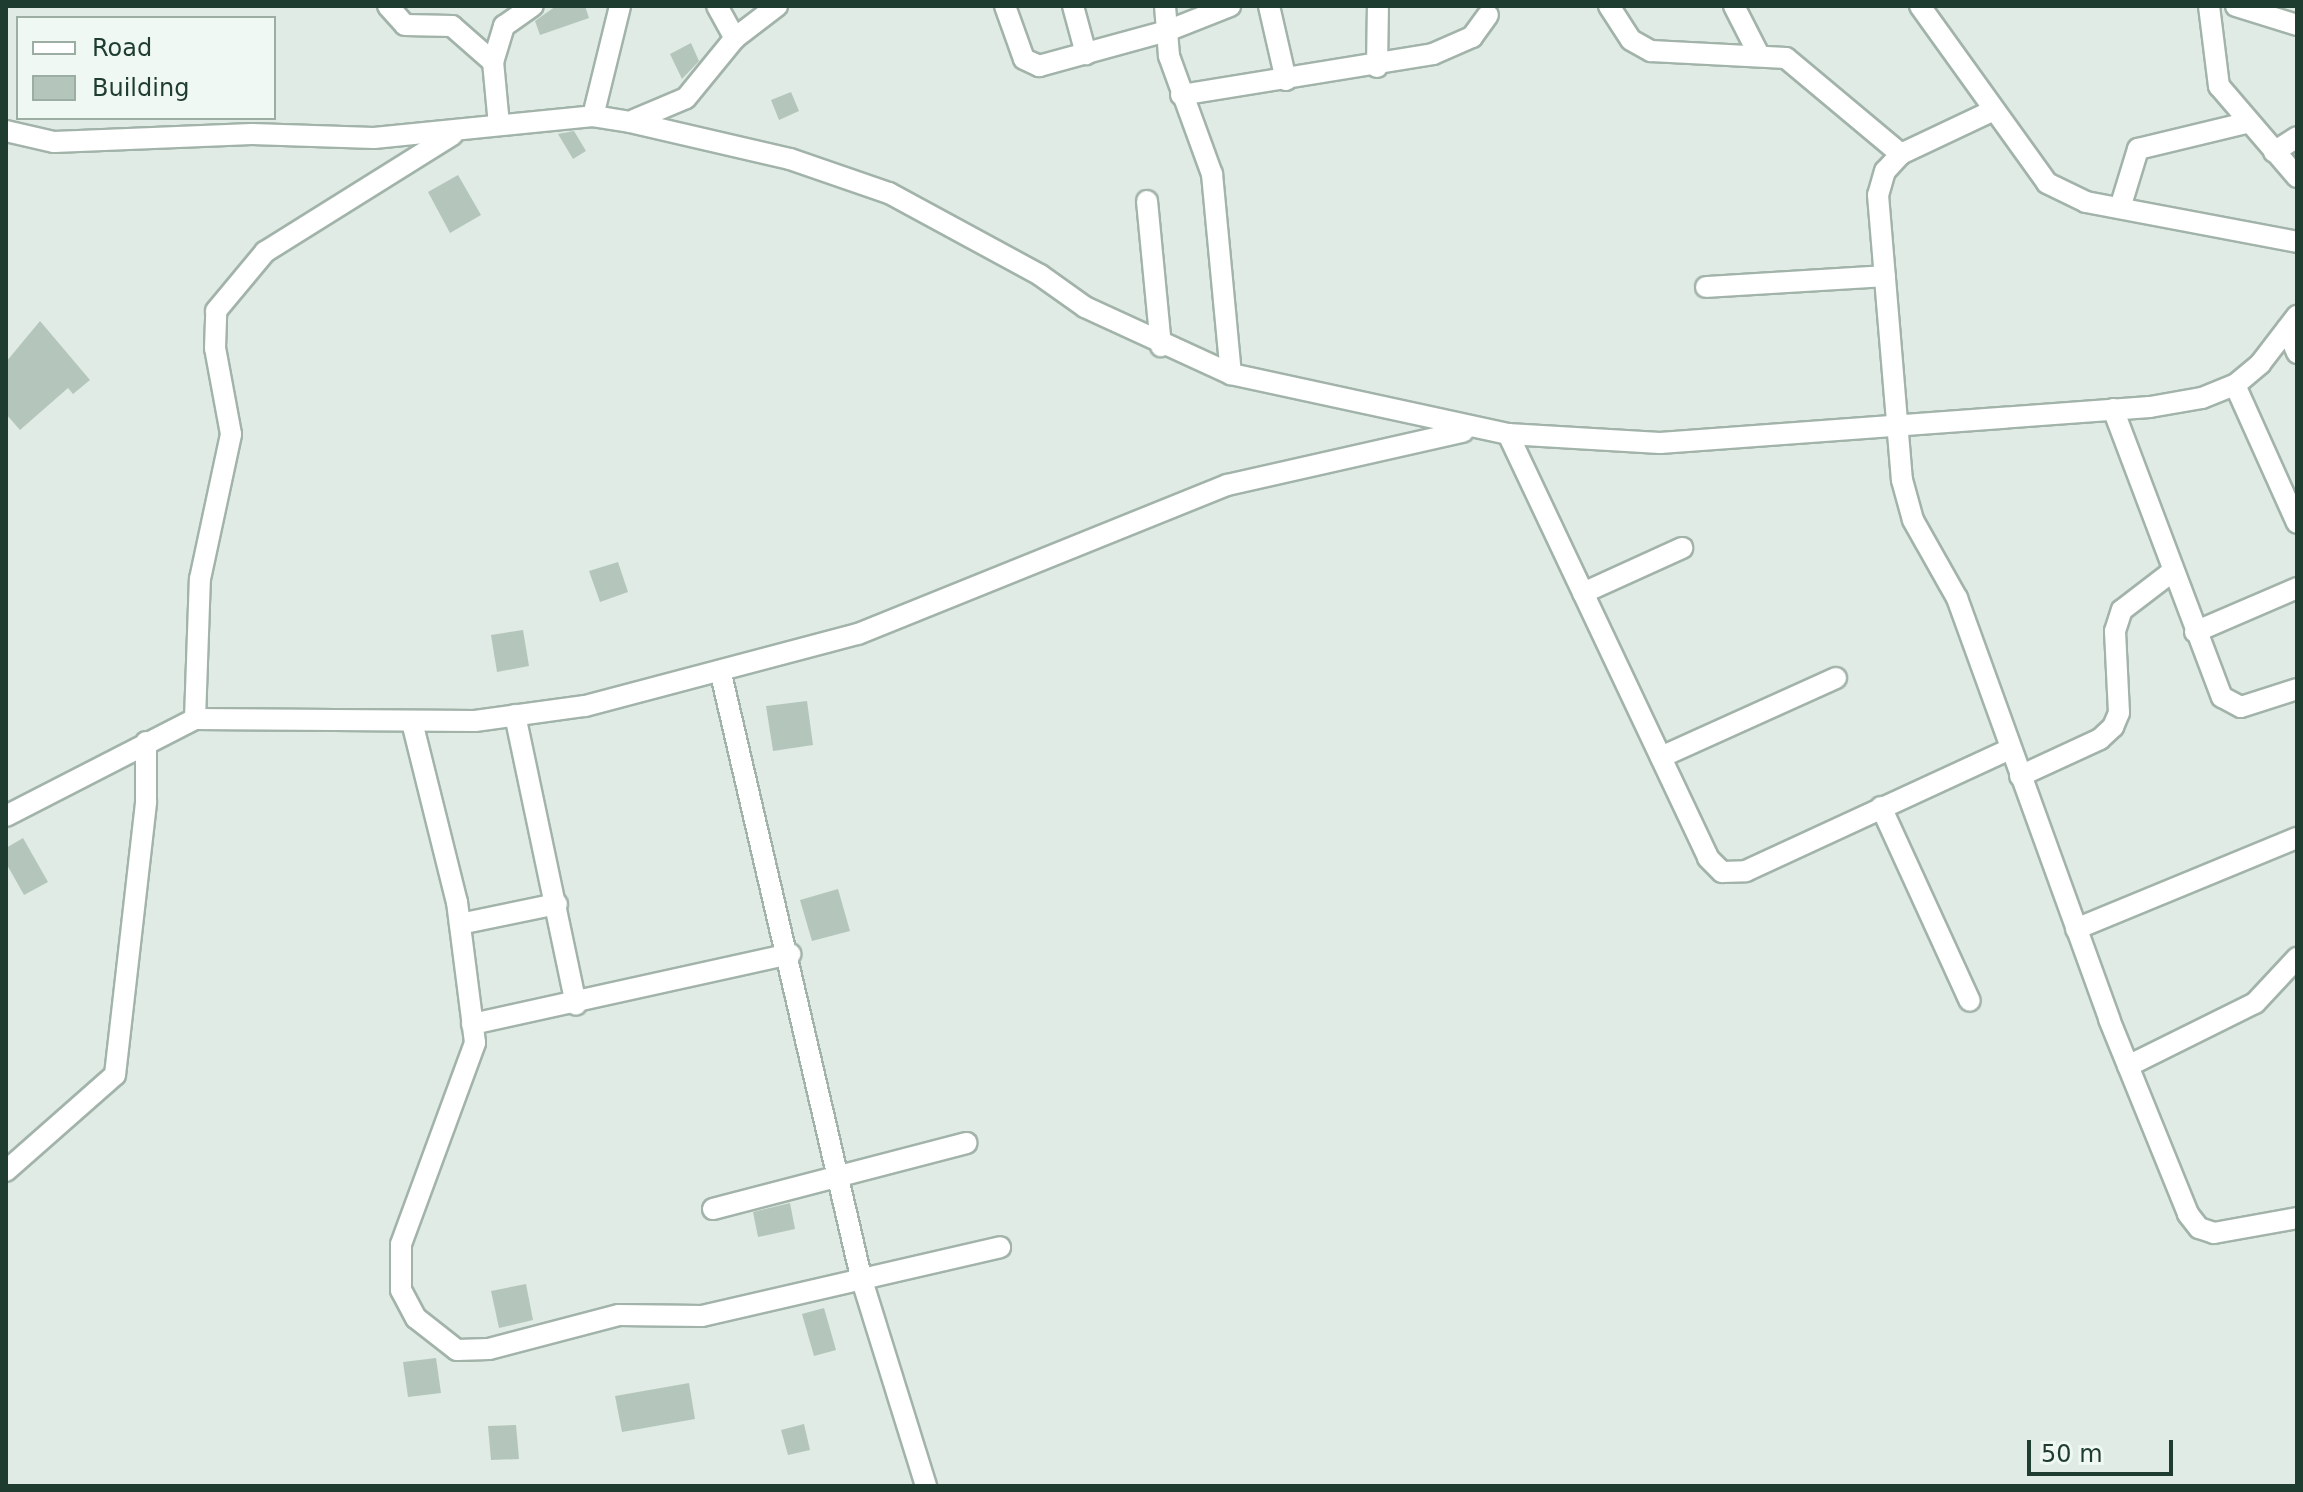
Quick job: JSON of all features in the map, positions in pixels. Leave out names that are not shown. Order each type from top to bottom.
[{"type":"street","points":[[388,6],[405,25],[452,26],[493,62]]},
{"type":"street","points":[[499,125],[493,62],[504,26],[533,6]]},
{"type":"street","points":[[593,116],[620,6]]},
{"type":"street","points":[[717,6],[735,38]]},
{"type":"street","points":[[630,122],[686,98],[735,38],[777,6]]},
{"type":"street","points":[[1005,6],[1031,66],[1167,31],[1230,6]]},
{"type":"street","points":[[1073,6],[1086,54]]},
{"type":"street","points":[[1165,6],[1167,31],[1181,95],[1212,174],[1231,374]]},
{"type":"street","points":[[1269,6],[1286,80]]},
{"type":"street","points":[[1377,67],[1378,6]]},
{"type":"street","points":[[1609,6],[1631,40],[1651,51],[1758,53],[1786,58],[1901,154]]},
{"type":"street","points":[[1734,6],[1758,53]]},
{"type":"street","points":[[1920,6],[2047,183],[2086,202],[2297,242]]},
{"type":"street","points":[[2209,6],[2212,66],[2246,123],[2297,177]]},
{"type":"street","points":[[2236,6],[2297,25]]},
{"type":"street","points":[[1181,95],[1377,67],[1472,37],[1487,9]]},
{"type":"street","points":[[1994,110],[1901,154],[1885,171],[1878,195],[1902,480],[1913,520],[1957,598],[2128,1066],[2199,1228],[2238,1232],[2297,1218]]},
{"type":"street","points":[[6,131],[54,142],[456,133],[499,125],[593,116],[630,122],[790,159],[889,193],[1161,346],[1231,374],[1471,431],[1660,443],[2113,409],[2202,398],[2235,385],[2292,322]]},
{"type":"street","points":[[2120,208],[2138,149],[2246,123]]},
{"type":"street","points":[[195,719],[200,579],[231,434],[215,348],[216,311],[265,252],[456,133]]},
{"type":"street","points":[[2274,152],[2297,137]]},
{"type":"street","points":[[1147,201],[1161,346]]},
{"type":"street","points":[[1706,287],[1885,276]]},
{"type":"street","points":[[2292,322],[2297,353]]},
{"type":"street","points":[[2235,385],[2297,523]]},
{"type":"street","points":[[2113,409],[2222,697],[2241,707],[2297,689]]},
{"type":"street","points":[[6,816],[195,719],[412,722],[515,715],[721,674],[967,596],[1227,485],[1471,431]]},
{"type":"street","points":[[1508,434],[1708,858],[1722,872],[1746,871],[2010,749]]},
{"type":"street","points":[[1583,593],[1682,548]]},
{"type":"street","points":[[2020,776],[2100,739],[2113,727],[2119,713],[2115,631],[2122,610],[2173,571]]},
{"type":"street","points":[[2195,632],[2297,588]]},
{"type":"street","points":[[721,674],[790,954],[861,1277],[926,1486]]},
{"type":"street","points":[[1661,757],[1836,678]]},
{"type":"street","points":[[515,715],[576,1005]]},
{"type":"street","points":[[412,722],[460,924],[472,1024],[468,1074],[413,1197],[398,1260],[401,1290],[416,1318],[457,1350],[489,1349],[619,1315],[702,1316],[1000,1247]]},
{"type":"street","points":[[6,1171],[115,1075],[146,801],[146,742]]},
{"type":"street","points":[[1881,807],[1970,1001]]},
{"type":"street","points":[[2076,929],[2297,838]]},
{"type":"street","points":[[460,924],[557,904]]},
{"type":"street","points":[[472,1024],[576,1005],[790,954]]},
{"type":"street","points":[[2128,1066],[2290,985],[2297,958]]},
{"type":"street","points":[[713,1209],[967,1143]]},
{"type":"building","points":[[556,6],[585,6],[589,18],[540,35],[535,21]]},
{"type":"building","points":[[691,43],[699,61],[682,79],[670,54]]},
{"type":"building","points":[[791,92],[799,111],[779,120],[771,100]]},
{"type":"building","points":[[574,131],[586,151],[573,159],[558,134]]},
{"type":"building","points":[[458,175],[481,215],[450,233],[428,192]]},
{"type":"building","points":[[40,321],[90,380],[73,394],[68,388],[20,430],[6,414],[6,362]]},
{"type":"building","points":[[618,562],[628,592],[600,602],[589,571]]},
{"type":"building","points":[[523,630],[529,666],[497,672],[491,635]]},
{"type":"building","points":[[807,701],[813,745],[773,751],[766,706]]},
{"type":"building","points":[[23,838],[48,882],[24,895],[6,863],[6,848]]},
{"type":"building","points":[[838,889],[850,931],[812,941],[800,900]]},
{"type":"building","points":[[790,1203],[795,1229],[758,1237],[753,1212]]},
{"type":"building","points":[[526,1284],[533,1320],[499,1328],[491,1291]]},
{"type":"building","points":[[824,1308],[836,1350],[814,1356],[802,1314]]},
{"type":"building","points":[[436,1358],[441,1393],[408,1397],[403,1362]]},
{"type":"building","points":[[689,1383],[695,1419],[622,1432],[615,1396]]},
{"type":"building","points":[[804,1424],[810,1450],[788,1455],[781,1430]]},
{"type":"building","points":[[516,1425],[519,1459],[491,1460],[488,1426]]}]
